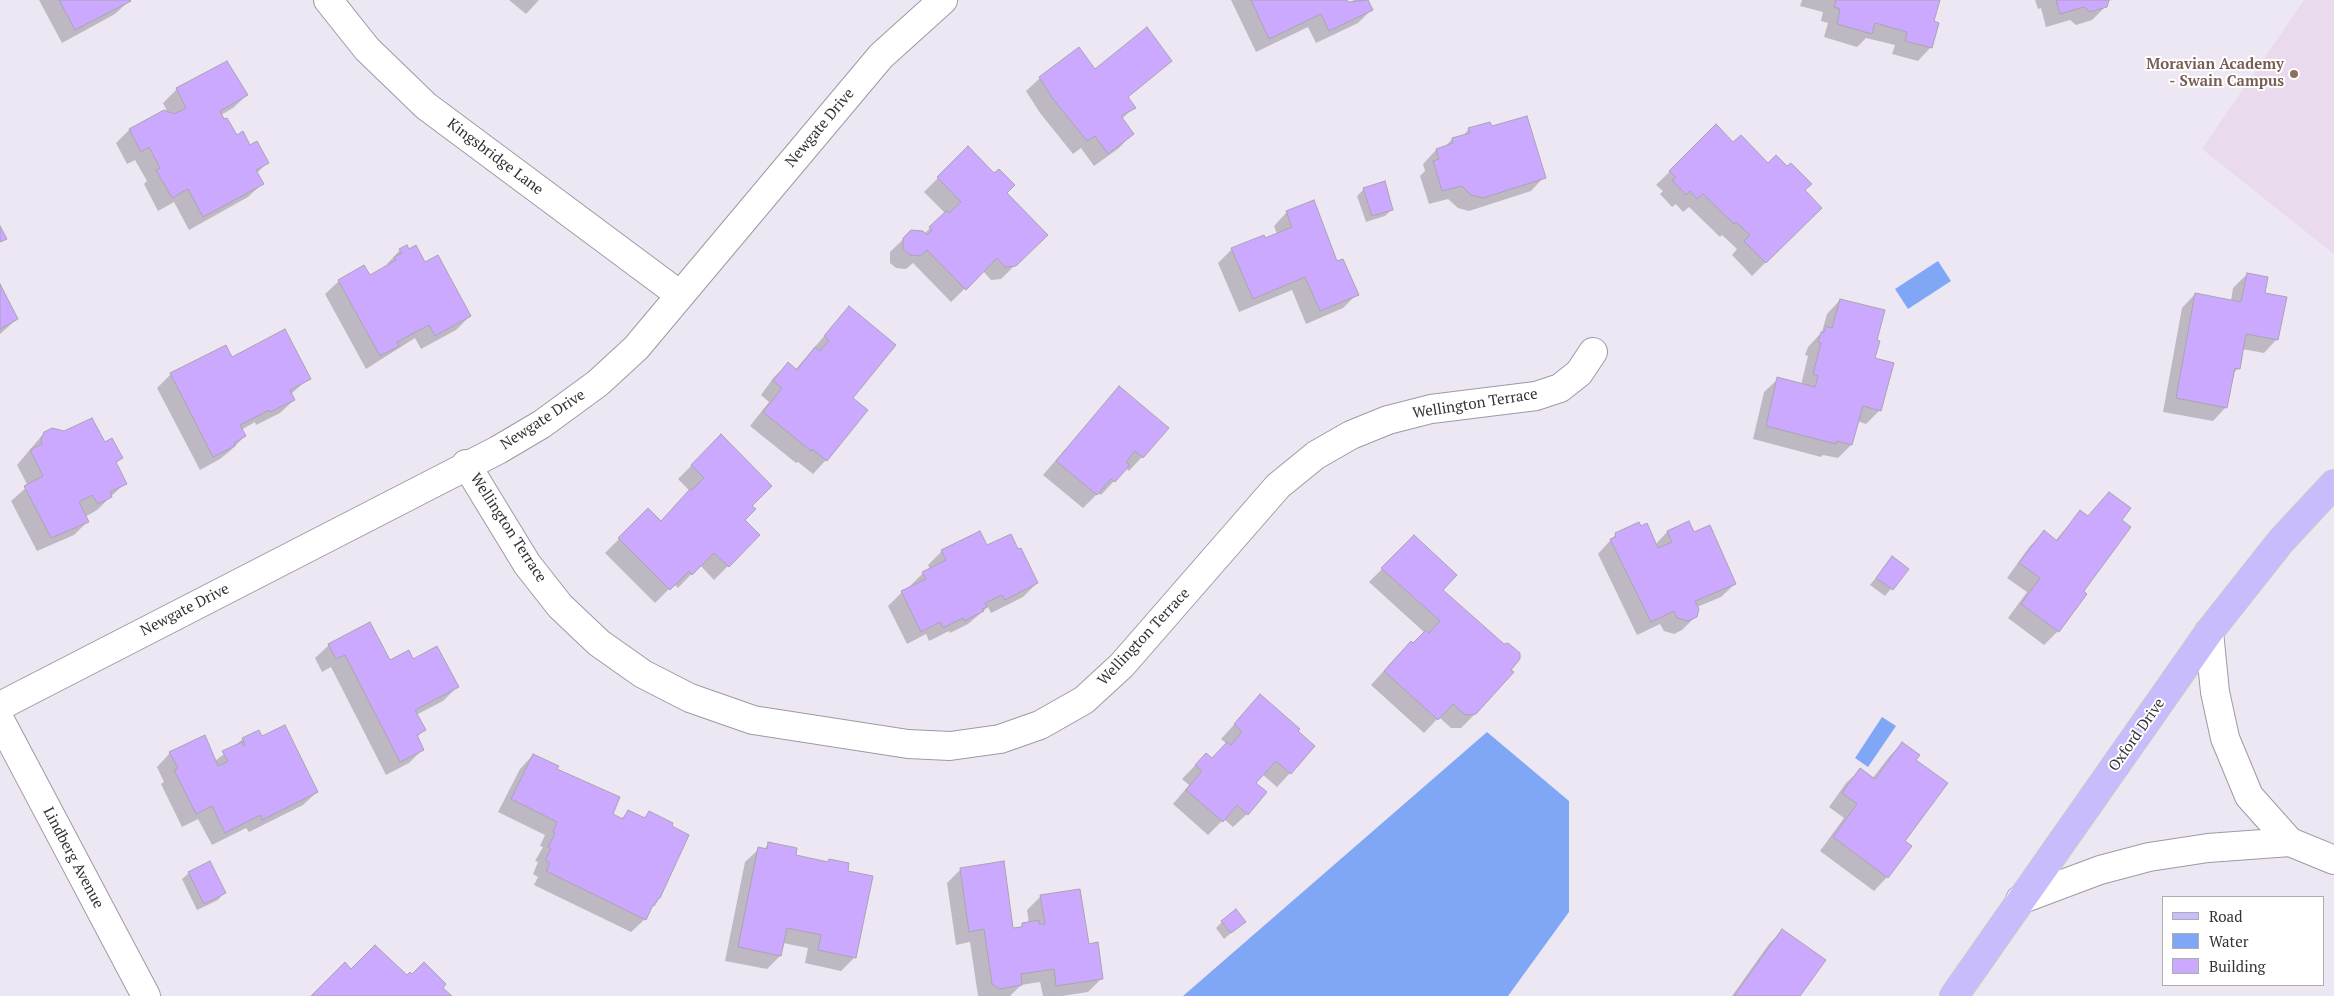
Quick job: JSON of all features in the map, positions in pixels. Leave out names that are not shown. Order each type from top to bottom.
[{"type":"main road","name":"Oxford Drive","points":[[1954,996],[2209,632],[2281,541],[2334,484]]},
{"type":"street","name":"Kingsbridge Lane","points":[[328,0],[367,49],[426,106],[680,294]]},
{"type":"street","name":"Newgate Drive","points":[[0,706],[466,464],[498,450],[542,424],[598,383],[636,348],[881,56],[943,0]]},
{"type":"street","name":"Wellington Terrace","points":[[466,464],[527,564],[560,606],[599,643],[643,674],[690,698],[753,720],[908,744],[950,746],[1000,739],[1040,725],[1084,700],[1122,666],[1278,486],[1316,455],[1351,435],[1388,420],[1431,409],[1536,396],[1560,388],[1579,373],[1593,352]]},
{"type":"street","points":[[2209,632],[2215,692],[2224,738],[2249,796],[2290,842],[2334,860]]},
{"type":"street","name":"Lindberg Avenue","points":[[0,720],[146,996]]},
{"type":"street","points":[[2020,900],[2100,870],[2149,857],[2208,848],[2290,842]]},
{"type":"shaded area","name":"Moravian Academy - Swain Campus","points":[[2304,0],[2334,0],[2334,254],[2202,149]]},
{"type":"water","points":[[1938,261],[1951,281],[1908,309],[1895,289]]},
{"type":"water","points":[[1882,717],[1896,726],[1868,767],[1855,758]]},
{"type":"water","points":[[1487,732],[1569,801],[1569,912],[1508,996],[1183,996]]},
{"type":"building","points":[[59,0],[130,0],[131,1],[75,30]]},
{"type":"building","points":[[1251,0],[1347,0],[1348,2],[1368,0],[1373,10],[1329,31],[1321,14],[1269,39]]},
{"type":"building","points":[[1836,0],[1940,0],[1934,21],[1939,23],[1932,48],[1905,41],[1907,32],[1875,23],[1872,34],[1837,24],[1840,9],[1834,7]]},
{"type":"building","points":[[2056,0],[2109,0],[2107,7],[2090,12],[2084,7],[2060,14]]},
{"type":"building","points":[[1147,27],[1172,61],[1128,97],[1136,108],[1121,116],[1134,134],[1108,154],[1095,136],[1087,141],[1053,99],[1039,77],[1079,47],[1095,69]]},
{"type":"building","points":[[227,61],[248,95],[220,111],[224,119],[227,118],[237,135],[243,131],[250,145],[257,141],[269,163],[256,170],[264,184],[203,217],[188,189],[172,198],[156,170],[160,168],[149,147],[141,152],[129,129],[164,110],[174,114],[186,108],[176,88]]},
{"type":"building","points":[[1527,116],[1546,178],[1483,198],[1471,195],[1462,186],[1442,191],[1433,161],[1439,159],[1436,149],[1453,143],[1452,138],[1470,133],[1468,128],[1490,122],[1492,126]]},
{"type":"building","points":[[1716,124],[1733,142],[1741,135],[1768,163],[1776,155],[1787,166],[1791,163],[1812,184],[1805,190],[1822,208],[1766,263],[1744,241],[1750,235],[1736,222],[1734,224],[1703,194],[1697,199],[1690,191],[1686,195],[1672,180],[1676,177],[1669,171]]},
{"type":"building","points":[[968,146],[994,173],[999,169],[1015,185],[1007,193],[1048,235],[1016,266],[1005,267],[997,258],[966,290],[927,250],[921,256],[910,255],[903,249],[903,238],[911,230],[923,231],[927,235],[932,230],[929,227],[946,211],[949,213],[961,202],[937,177]]},
{"type":"building","points":[[1385,181],[1393,210],[1372,216],[1363,188]]},
{"type":"building","points":[[1314,200],[1337,261],[1343,259],[1359,295],[1320,311],[1305,277],[1253,299],[1231,248],[1264,235],[1265,238],[1292,227],[1286,211]]},
{"type":"building","points":[[0,226],[7,239],[0,242]]},
{"type":"building","points":[[407,245],[409,249],[416,245],[425,262],[438,255],[471,316],[435,336],[429,325],[397,342],[399,346],[380,356],[338,280],[364,265],[370,275],[396,260],[394,257],[402,253],[399,249]]},
{"type":"building","points":[[2247,273],[2268,277],[2265,293],[2287,297],[2278,340],[2246,334],[2240,369],[2235,368],[2227,408],[2176,398],[2195,293],[2241,302]]},
{"type":"building","points":[[0,284],[18,319],[0,329]]},
{"type":"building","points":[[1840,299],[1885,310],[1877,340],[1880,341],[1875,358],[1894,363],[1881,411],[1863,406],[1852,445],[1837,441],[1836,444],[1766,426],[1777,377],[1815,387],[1818,376],[1813,374],[1821,343],[1818,342],[1821,332],[1824,332],[1826,326],[1832,328]]},
{"type":"building","points":[[849,306],[896,345],[853,398],[868,410],[827,461],[812,449],[811,451],[763,412],[782,388],[773,381],[788,362],[797,370],[815,347],[820,351],[829,340],[824,336]]},
{"type":"building","points":[[285,329],[311,379],[290,390],[295,400],[270,412],[269,410],[240,425],[246,436],[234,443],[235,446],[213,457],[170,373],[226,345],[232,357]]},
{"type":"building","points":[[1119,386],[1169,428],[1143,458],[1135,451],[1126,462],[1130,465],[1115,482],[1111,479],[1097,495],[1056,461]]},
{"type":"building","points":[[92,418],[105,442],[112,438],[123,458],[116,462],[127,484],[110,492],[112,497],[98,504],[92,495],[79,502],[89,522],[51,538],[24,486],[43,476],[30,450],[42,444],[41,440],[44,432],[52,428],[64,431]]},
{"type":"building","points":[[721,434],[772,486],[752,506],[756,509],[745,520],[760,535],[729,567],[714,553],[692,575],[689,571],[670,590],[618,538],[648,508],[661,521],[690,489],[692,490],[704,478],[691,465]]},
{"type":"building","points":[[2109,492],[2131,508],[2122,520],[2131,527],[2084,591],[2087,594],[2059,632],[2021,604],[2040,578],[2019,563],[2044,530],[2057,541],[2080,510],[2088,516]]},
{"type":"building","points":[[1689,521],[1694,532],[1710,525],[1736,584],[1695,601],[1699,609],[1697,617],[1688,621],[1677,618],[1674,611],[1651,622],[1610,539],[1616,537],[1615,533],[1639,522],[1641,526],[1647,523],[1658,548],[1672,542],[1667,531]]},
{"type":"building","points":[[980,531],[987,545],[1011,534],[1018,549],[1021,548],[1038,583],[1005,600],[1002,595],[985,603],[987,607],[982,609],[984,611],[964,621],[963,618],[943,628],[940,622],[921,632],[901,591],[926,579],[922,572],[946,560],[941,550]]},
{"type":"building","points":[[1414,535],[1457,575],[1443,590],[1504,644],[1508,643],[1520,653],[1520,659],[1511,670],[1514,672],[1476,714],[1465,715],[1453,704],[1438,720],[1384,671],[1411,641],[1413,643],[1426,630],[1429,633],[1440,621],[1381,568]]},
{"type":"building","points":[[1892,556],[1909,569],[1893,590],[1876,578]]},
{"type":"building","points":[[370,622],[390,660],[409,650],[413,659],[437,646],[459,687],[415,710],[426,730],[417,735],[424,750],[400,762],[345,655],[336,659],[328,644]]},
{"type":"building","points":[[1260,694],[1300,729],[1298,731],[1315,746],[1291,774],[1276,761],[1256,783],[1267,792],[1248,815],[1237,805],[1223,822],[1186,790],[1202,771],[1195,765],[1206,753],[1212,758],[1227,742],[1231,745],[1242,732],[1234,724]]},
{"type":"building","points":[[285,725],[318,792],[262,820],[260,815],[225,833],[212,806],[196,814],[174,770],[178,768],[169,752],[205,735],[218,766],[228,761],[222,751],[242,742],[243,746],[245,745],[242,738],[259,730],[262,736]]},
{"type":"building","points":[[1902,742],[1920,755],[1916,760],[1948,783],[1905,841],[1912,846],[1888,878],[1833,837],[1857,804],[1842,793],[1860,768],[1875,779]]},
{"type":"building","points":[[533,754],[559,766],[557,769],[620,797],[613,814],[623,819],[628,810],[645,818],[649,811],[673,823],[672,826],[689,835],[660,898],[653,905],[646,920],[546,871],[550,863],[545,860],[551,849],[548,847],[555,833],[553,832],[557,822],[511,799]]},
{"type":"building","points":[[768,842],[797,848],[796,855],[828,862],[829,859],[849,863],[848,871],[873,876],[856,958],[818,950],[821,935],[787,928],[781,956],[738,947],[758,847],[767,849]]},
{"type":"building","points":[[210,861],[226,893],[204,904],[188,872]]},
{"type":"building","points":[[1004,861],[1013,928],[1022,927],[1022,923],[1039,920],[1039,924],[1045,924],[1040,895],[1080,889],[1089,944],[1098,942],[1103,979],[1056,986],[1054,969],[1021,974],[1022,985],[1000,989],[992,984],[984,929],[969,932],[960,868]]},
{"type":"building","points":[[1236,909],[1246,922],[1231,933],[1221,921]]},
{"type":"building","points":[[1782,929],[1826,960],[1800,996],[1734,996]]},
{"type":"building","points":[[375,945],[407,975],[410,972],[412,974],[424,962],[446,984],[443,988],[452,996],[311,996],[345,962],[351,969]]},
{"type":"place","name":"Moravian Academy - Swain Campus","points":[[2294,74]]}]
